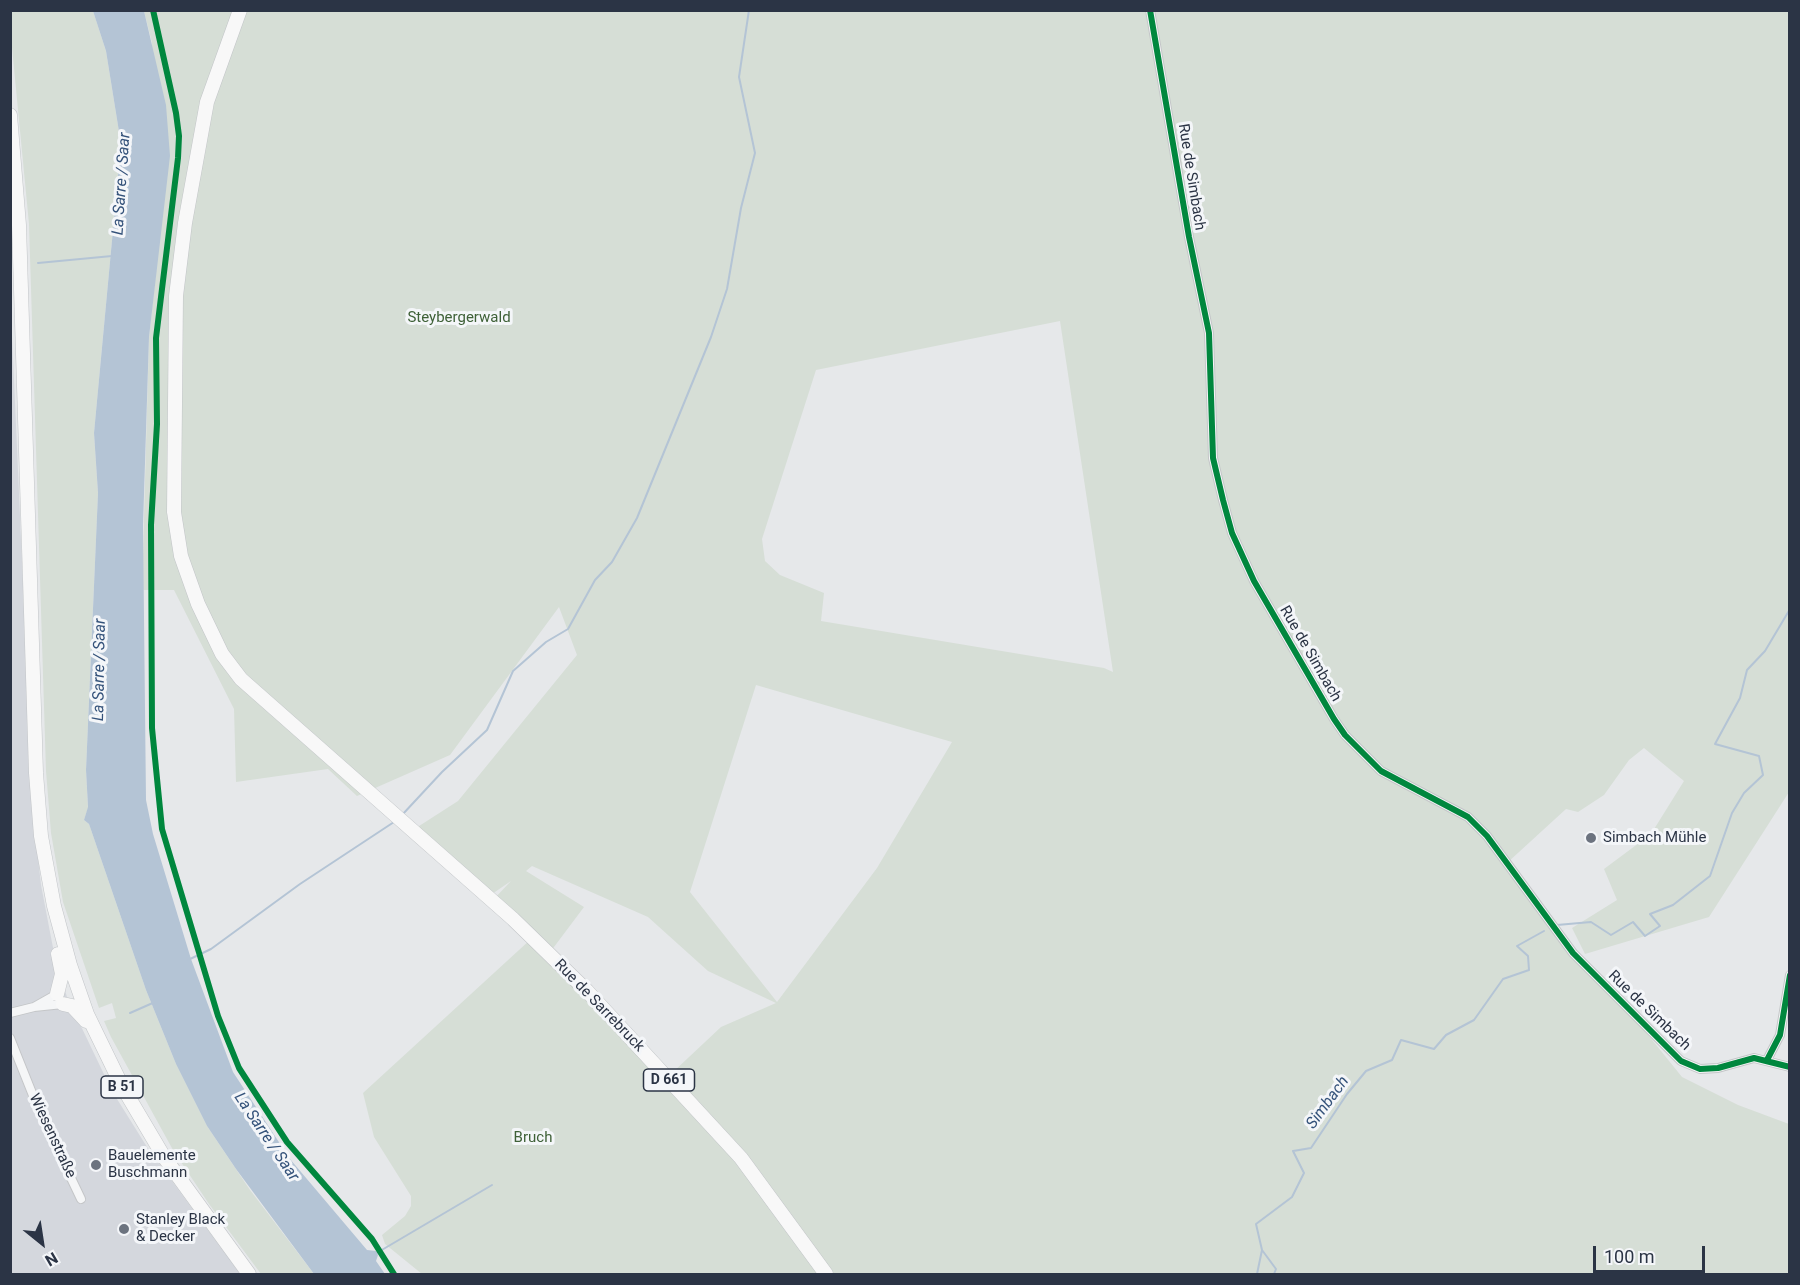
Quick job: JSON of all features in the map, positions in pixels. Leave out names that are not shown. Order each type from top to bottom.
[{"type":"main road","name":"Rue de Sarrebruck","points":[[240,10],[207,102],[180,261],[174,328],[174,512],[178,544],[198,604],[222,654],[234,671],[406,827],[513,918],[587,991],[741,1158],[826,1275]]},
{"type":"main road","name":"B 51","points":[[10,115],[21,274],[36,772],[41,836],[58,925],[93,1030],[122,1086],[164,1156],[249,1275]]},
{"type":"main road","name":"B 51","points":[[58,925],[56,942],[62,974],[60,999],[72,1006],[93,1030]]},
{"type":"main road","points":[[60,999],[71,990],[79,993]]},
{"type":"street","name":"Rue de Simbach","points":[[1150,10],[1189,237],[1209,333],[1214,458],[1223,500],[1232,533],[1254,581],[1334,719],[1345,735],[1381,771],[1468,817],[1516,873],[1573,953],[1681,1060],[1700,1069],[1718,1068],[1754,1058],[1790,1067]]},
{"type":"street","points":[[1767,1060],[1780,1035],[1790,975]]},
{"type":"street","points":[[10,1013],[60,999]]},
{"type":"street","name":"Wiesenstraße","points":[[10,1038],[37,1107],[81,1199]]},
{"type":"shaded area","points":[[10,289],[33,812],[41,885],[54,953],[67,997],[112,1091],[147,1147],[240,1274],[11,1274]]},
{"type":"green space","points":[[10,11],[93,11],[106,51],[121,144],[94,433],[98,493],[86,770],[88,808],[84,820],[89,824],[146,990],[176,1064],[207,1126],[250,1190],[314,1274],[261,1274],[209,1204],[173,1150],[111,1037],[104,1021],[116,1018],[112,1003],[99,1008],[63,902],[51,833],[46,771],[29,224]]},
{"type":"green space","name":"Steybergerwald","points":[[144,11],[1789,11],[1789,792],[1709,917],[1585,954],[1572,928],[1617,900],[1604,869],[1651,834],[1684,781],[1644,748],[1629,760],[1604,795],[1578,812],[1566,809],[1507,863],[1550,920],[1615,994],[1682,1077],[1738,1105],[1789,1124],[1789,1274],[831,1274],[744,1155],[672,1073],[721,1027],[776,1003],[708,971],[648,917],[532,866],[526,871],[584,907],[551,951],[492,901],[511,881],[492,894],[416,828],[458,801],[577,655],[559,607],[450,755],[357,796],[328,769],[236,782],[234,709],[174,590],[142,590],[149,337],[157,262],[152,43]],"holes":[[[1060,321],[1113,672],[1104,668],[821,621],[824,593],[780,575],[765,561],[762,539],[816,370]],[[756,685],[952,742],[877,868],[777,1002],[690,892]]]},
{"type":"green space","name":"Bruch","points":[[531,939],[737,1160],[820,1274],[422,1274],[385,1244],[382,1235],[405,1216],[411,1206],[411,1196],[374,1137],[363,1093]]},
{"type":"water","name":"La Sarre / Saar","points":[[93,11],[144,11],[166,105],[170,156],[149,337],[143,526],[146,800],[153,834],[191,959],[233,1072],[290,1159],[367,1250],[376,1251],[378,1255],[376,1261],[385,1274],[314,1274],[207,1126],[176,1064],[146,990],[89,824],[84,820],[88,807],[86,770],[98,493],[94,433],[121,144],[106,51]]},
{"type":"waterway","points":[[402,815],[442,772],[487,730],[513,671],[546,642],[568,629],[595,580],[612,562],[637,518],[711,337],[727,289],[741,208],[755,153],[739,77],[749,10]]},
{"type":"waterway","points":[[38,263],[112,256]]},
{"type":"waterway","name":"Simbach","points":[[1557,925],[1591,922],[1611,935],[1633,922],[1645,936],[1660,926],[1650,914],[1673,905],[1710,876],[1732,813],[1744,793],[1763,775],[1759,756],[1715,744],[1740,698],[1747,670],[1765,651],[1790,609]]},
{"type":"waterway","points":[[188,960],[211,949],[300,884],[394,822]]},
{"type":"waterway","name":"Simbach","points":[[1257,1274],[1262,1250],[1256,1224],[1292,1197],[1304,1173],[1293,1151],[1311,1148],[1347,1094],[1366,1071],[1392,1060],[1401,1040],[1434,1049],[1446,1035],[1474,1020],[1503,979],[1529,970],[1528,956],[1517,946],[1544,931]]},
{"type":"waterway","points":[[130,1013],[155,1002]]},
{"type":"waterway","points":[[375,1254],[492,1185]]},
{"type":"waterway","points":[[1262,1250],[1276,1269],[1274,1274]]},
{"type":"cycle path","points":[[153,10],[179,136],[156,338],[157,424],[151,525],[152,728],[162,829],[218,1016],[239,1068],[287,1142],[372,1239],[394,1274]]},
{"type":"cycle path","points":[[1150,10],[1189,237],[1209,333],[1213,458],[1223,500],[1232,533],[1254,581],[1334,719],[1345,735],[1381,771],[1468,817],[1487,836],[1573,953],[1681,1061],[1700,1069],[1718,1068],[1754,1058],[1790,1067]]},
{"type":"cycle path","points":[[1767,1060],[1780,1035],[1790,975]]},
{"type":"place","name":"Simbach Mühle","points":[[1591,838]]},
{"type":"place","name":"Bauelemente Buschmann","points":[[96,1165]]},
{"type":"place","name":"Stanley Black & Decker","points":[[124,1229]]}]
